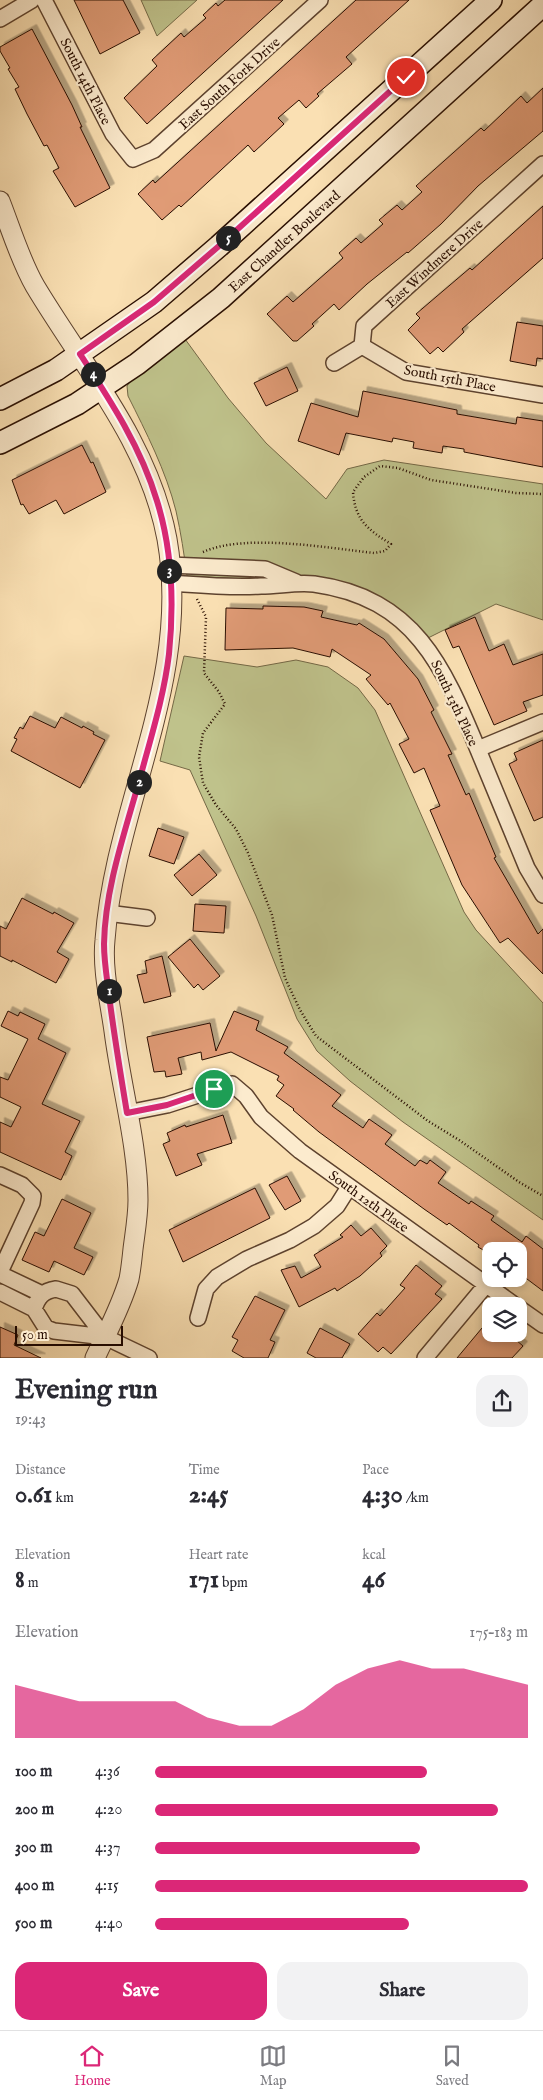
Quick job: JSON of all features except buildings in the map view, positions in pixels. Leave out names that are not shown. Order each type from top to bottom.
[{"type":"main road","points":[[0,399],[56,370],[154,302],[490,0]]},
{"type":"main road","name":"East Chandler Boulevard","points":[[0,443],[77,404],[137,364],[221,298],[543,5]]},
{"type":"street","points":[[0,19],[32,0]]},
{"type":"street","name":"South 14th Place","points":[[44,0],[113,134],[133,159]]},
{"type":"street","name":"East South Fork Drive","points":[[133,159],[154,150],[320,0]]},
{"type":"street","name":"East Windmere Drive","points":[[362,346],[364,326],[543,164]]},
{"type":"street","points":[[0,201],[34,283],[102,387],[146,471],[157,501],[164,530],[169,574],[169,654],[163,689],[114,873],[104,944],[108,983],[135,1157],[137,1192],[134,1241],[129,1278],[117,1312],[95,1358]]},
{"type":"street","points":[[334,363],[362,346]]},
{"type":"street","name":"South 15th Place","points":[[362,346],[406,372],[543,395]]},
{"type":"street","name":"South 13th Place","points":[[169,574],[193,566],[239,566],[265,569],[297,582]]},
{"type":"street","name":"South 13th Place","points":[[169,574],[192,584],[262,586],[297,582],[315,584],[363,598],[394,617],[413,632],[433,655],[445,674],[478,749],[526,868],[543,895]]},
{"type":"street","points":[[478,749],[543,722]]},
{"type":"street","points":[[107,913],[147,918]]},
{"type":"street","name":"South 12th Place","points":[[127,1113],[167,1105],[232,1084],[246,1096],[261,1117],[300,1151],[482,1282]]},
{"type":"street","points":[[0,1175],[22,1186],[33,1196],[0,1273],[42,1294]]},
{"type":"street","points":[[198,1318],[206,1289],[218,1277],[247,1259],[290,1240],[314,1226],[337,1206],[349,1188]]},
{"type":"street","points":[[426,1358],[484,1287]]},
{"type":"street","name":"South 12th Place","points":[[489,1287],[503,1297]]},
{"type":"street","points":[[34,1309],[42,1294],[56,1289],[72,1294],[105,1337]]},
{"type":"street","points":[[0,1292],[34,1309],[40,1322],[46,1328],[54,1331],[105,1337],[149,1358]]},
{"type":"street","name":"South 12th Place","points":[[527,1314],[543,1325]]},
{"type":"path","points":[[193,566],[193,556],[210,549],[239,543],[268,542],[374,553],[385,550],[391,544],[363,524],[354,507],[353,492],[364,477],[380,466],[398,468],[431,480],[474,485],[516,493],[543,494]]},
{"type":"path","points":[[192,584],[206,617],[204,673],[226,704],[203,733],[200,757],[203,783],[216,805],[236,829],[248,853],[272,915],[284,978],[300,1010],[316,1036],[421,1116],[543,1196]]},
{"type":"green space","points":[[141,0],[197,0],[157,36]]},
{"type":"green space","points":[[185,339],[228,398],[266,443],[326,499],[347,469],[384,460],[543,484],[543,620],[496,604],[422,641],[379,607],[297,582],[187,576],[172,496],[155,452],[128,396],[127,386],[134,376]]},
{"type":"green space","points":[[184,656],[257,667],[296,660],[328,667],[358,688],[375,710],[464,912],[476,930],[543,1003],[543,1220],[403,1122],[350,1081],[317,1051],[297,1019],[256,916],[190,770],[160,761]]},
{"type":"route","points":[[214,1089],[167,1105],[127,1113],[104,944],[114,873],[163,689],[169,654],[171,614],[170,573],[167,540],[157,501],[146,471],[110,400],[80,354],[154,302],[219,246],[406,77]]}]
